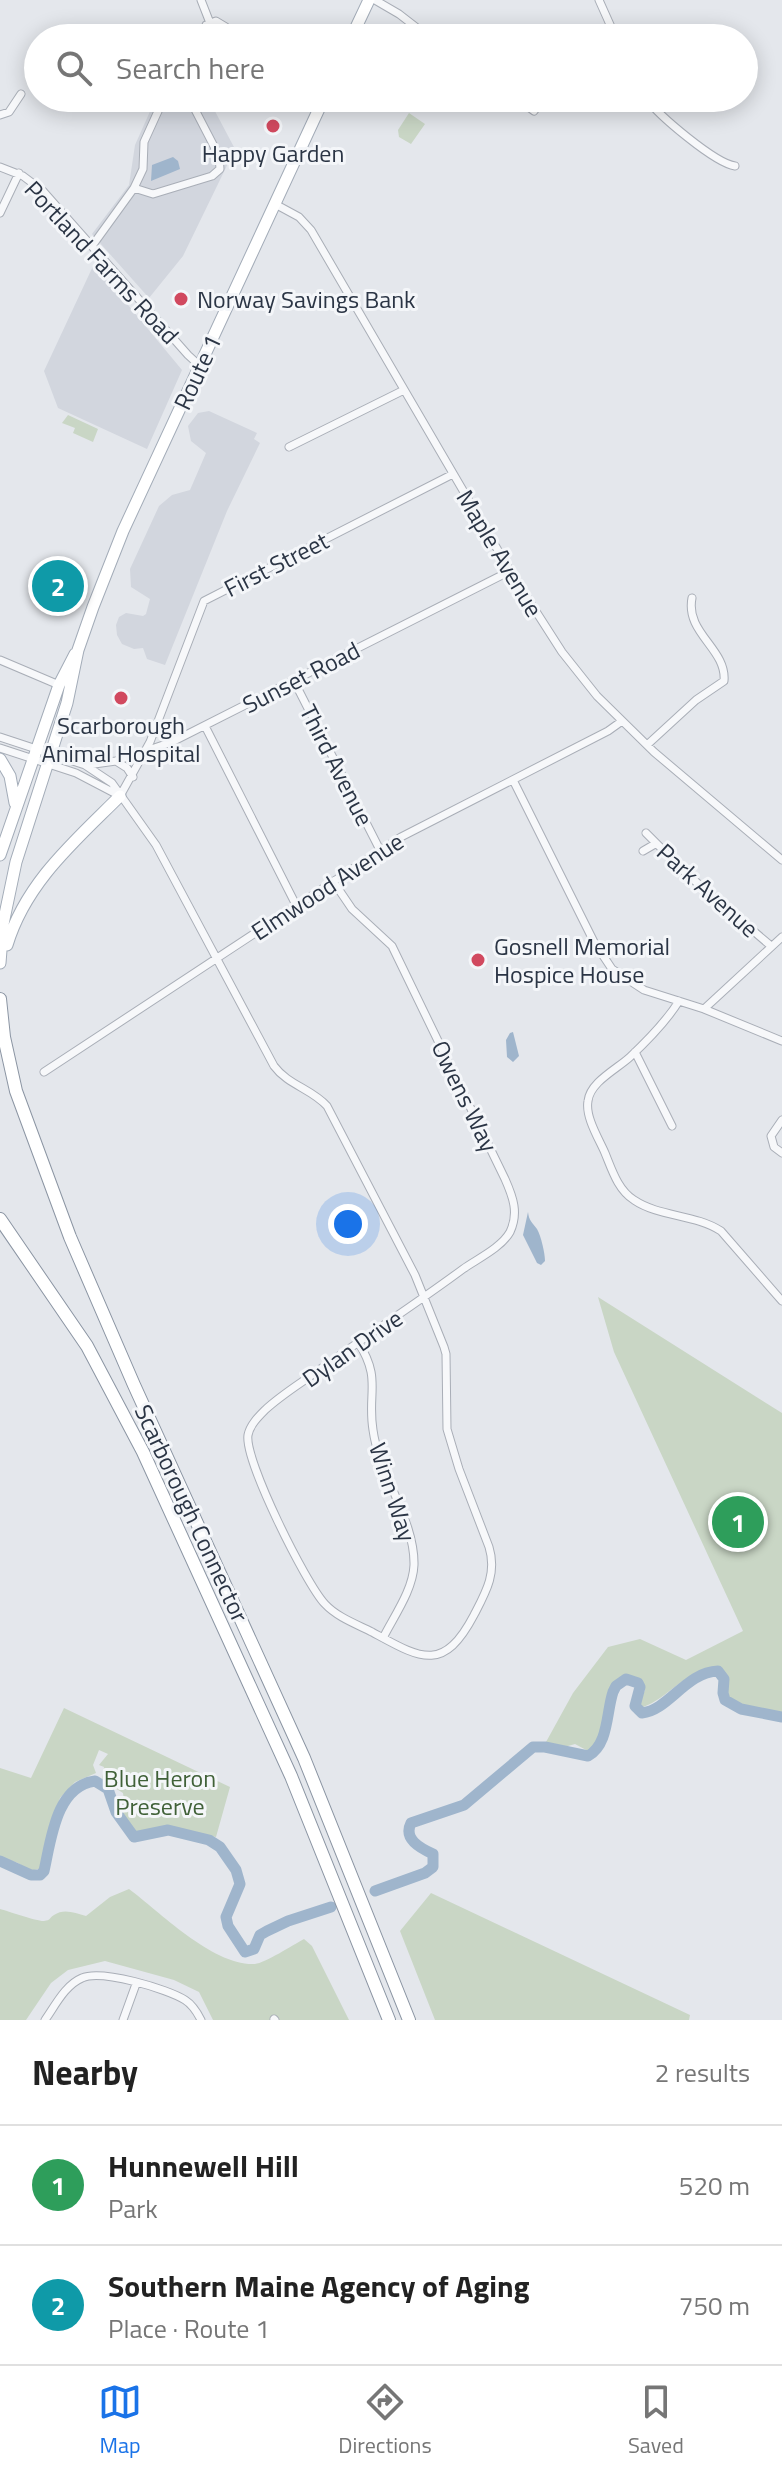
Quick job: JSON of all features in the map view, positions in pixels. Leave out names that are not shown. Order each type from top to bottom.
[{"type":"highway","name":"Scarborough Connector","points":[[0,999],[4,1037],[16,1091],[70,1237],[304,1758],[409,2020]]},
{"type":"highway","name":"Scarborough Connector","points":[[0,1219],[87,1346],[143,1452],[291,1776],[389,2020]]},
{"type":"main road","points":[[358,24],[369,0]]},
{"type":"main road","name":"Route 1","points":[[0,855],[59,685],[78,650],[123,531],[314,112]]},
{"type":"main road","name":"Route 1","points":[[0,966],[8,895],[74,680],[78,650]]},
{"type":"main road","points":[[0,759],[12,781],[14,811]]},
{"type":"main road","points":[[0,966],[12,929],[30,892],[54,862],[120,796]]},
{"type":"main road","points":[[0,843],[8,830]]},
{"type":"street","points":[[201,0],[210,23],[216,21],[222,24]]},
{"type":"street","points":[[375,0],[412,24]]},
{"type":"street","points":[[599,0],[610,24]]},
{"type":"street","points":[[0,115],[12,109],[21,94]]},
{"type":"street","points":[[92,246],[134,188],[143,169],[144,143],[158,112]]},
{"type":"street","points":[[134,188],[156,193],[212,176],[219,171],[219,156],[196,112]]},
{"type":"street","points":[[659,112],[723,163],[735,166]]},
{"type":"street","name":"Portland Farms Road","points":[[0,167],[19,173],[43,191],[200,366]]},
{"type":"street","points":[[0,213],[19,173]]},
{"type":"street","name":"Maple Avenue","points":[[275,204],[299,217],[311,230],[510,571],[562,652],[647,745],[782,860]]},
{"type":"street","points":[[289,447],[404,390]]},
{"type":"street","name":"First Street","points":[[120,796],[145,752],[204,601],[453,474]]},
{"type":"street","name":"Sunset Road","points":[[85,765],[116,761],[145,752],[205,726],[510,571]]},
{"type":"street","points":[[647,745],[696,700],[724,681],[725,675],[718,659],[693,621],[692,598]]},
{"type":"street","points":[[0,660],[59,685]]},
{"type":"street","name":"Third Avenue","points":[[294,681],[380,850]]},
{"type":"street","name":"Elmwood Avenue","points":[[44,1072],[380,850],[622,721]]},
{"type":"street","points":[[205,726],[296,905]]},
{"type":"street","points":[[0,737],[35,754]]},
{"type":"street","points":[[0,748],[85,765],[112,783],[156,845],[276,1069],[327,1106],[407,1259],[424,1298]]},
{"type":"street","points":[[48,758],[120,796]]},
{"type":"street","points":[[116,761],[127,768],[133,777]]},
{"type":"street","points":[[513,780],[606,963],[640,988],[704,1009],[782,1041]]},
{"type":"street","name":"Park Avenue","points":[[646,833],[771,946]]},
{"type":"street","points":[[643,851],[655,844]]},
{"type":"street","name":"Owens Way","points":[[333,881],[352,909],[392,946],[514,1200],[514,1220],[507,1236],[424,1298]]},
{"type":"street","points":[[704,1009],[782,937]]},
{"type":"street","points":[[679,1001],[669,1018],[598,1083],[588,1101],[589,1114],[620,1185],[636,1202],[721,1231],[782,1301]]},
{"type":"street","points":[[635,1052],[672,1126]]},
{"type":"street","points":[[782,1120],[771,1136],[774,1147],[782,1153]]},
{"type":"street","points":[[773,1291],[782,1283]]},
{"type":"street","name":"Dylan Drive","points":[[424,1298],[446,1354],[445,1413],[451,1445],[489,1547],[492,1569],[487,1589],[466,1631],[450,1649],[433,1655],[416,1655],[328,1608],[309,1584],[251,1457],[248,1442],[250,1428],[267,1408],[358,1342],[424,1298]]},
{"type":"street","name":"Winn Way","points":[[358,1342],[373,1376],[372,1421],[375,1440],[414,1558],[407,1589],[383,1638]]},
{"type":"street","points":[[45,2020],[66,1991],[84,1977],[105,1975],[183,1999],[194,2008],[201,2020]]},
{"type":"street","points":[[123,2020],[136,1984]]},
{"type":"shaded area","points":[[150,112],[215,112],[235,149],[183,256],[149,298],[92,234],[129,185],[135,145]]},
{"type":"shaded area","points":[[94,264],[182,370],[147,449],[58,408],[44,371]]},
{"type":"shaded area","points":[[209,411],[257,433],[254,439],[260,443],[227,511],[165,665],[147,659],[143,648],[134,649],[122,644],[116,625],[119,617],[126,613],[146,614],[150,599],[131,587],[130,569],[159,506],[172,495],[190,490],[206,453],[191,441],[188,426],[198,413]]},
{"type":"green space","points":[[409,113],[425,124],[411,144],[399,137],[398,130]]},
{"type":"green space","points":[[68,415],[98,429],[93,442],[73,433],[75,428],[62,423]]},
{"type":"green space","points":[[598,1297],[782,1413],[782,1714],[729,1701],[724,1678],[708,1670],[691,1676],[643,1707],[639,1705],[645,1690],[641,1679],[626,1674],[607,1699],[593,1749],[588,1751],[575,1744],[561,1748],[546,1742],[573,1693],[608,1647],[640,1639],[686,1660],[743,1631],[614,1352]]},
{"type":"green space","name":"Blue Heron Preserve","points":[[64,1708],[230,1787],[216,1837],[162,1827],[138,1835],[116,1807],[124,1800],[123,1793],[102,1780],[104,1767],[99,1765],[108,1754],[99,1750],[93,1765],[96,1773],[75,1782],[60,1798],[43,1851],[42,1868],[30,1871],[0,1857],[0,1768],[31,1778]]},
{"type":"green space","points":[[129,1889],[188,1936],[239,1962],[260,1963],[304,1939],[312,1946],[349,2020],[213,2020],[199,1992],[174,1980],[105,1961],[68,1970],[51,1983],[26,2020],[0,2020],[0,1909],[41,1921],[62,1912],[86,1916],[110,1897]]},
{"type":"green space","points":[[431,1893],[690,2015],[689,2020],[435,2020],[400,1931]]},
{"type":"water","points":[[173,157],[180,169],[151,181],[152,165]]},
{"type":"water","points":[[513,1032],[519,1056],[513,1062],[507,1057],[506,1040]]},
{"type":"water","points":[[528,1212],[542,1245],[545,1261],[541,1265],[537,1263],[523,1235]]},
{"type":"waterway","points":[[375,1891],[425,1873],[433,1867],[433,1854],[411,1838],[411,1823],[464,1805],[533,1747],[588,1756],[595,1751],[603,1736],[613,1692],[626,1679],[638,1683],[640,1687],[635,1706],[642,1713],[661,1705],[696,1678],[718,1671],[724,1679],[725,1700],[741,1709],[782,1717]]},
{"type":"waterway","points":[[0,1861],[31,1875],[40,1875],[44,1871],[53,1830],[64,1804],[82,1785],[95,1781],[108,1789],[116,1812],[134,1837],[168,1830],[209,1840],[220,1847],[236,1870],[240,1884],[226,1917],[228,1926],[245,1952],[254,1949],[260,1935],[267,1931],[331,1907]]},
{"type":"place","name":"Happy Garden","points":[[273,126]]},
{"type":"place","name":"Norway Savings Bank","points":[[181,299]]},
{"type":"place","name":"Southern Maine Agency of Aging","points":[[58,586]]},
{"type":"place","name":"Scarborough Animal Hospital","points":[[121,698]]},
{"type":"place","name":"Gosnell Memorial Hospice House","points":[[478,960]]},
{"type":"place","name":"Hunnewell Hill","points":[[738,1522]]}]
